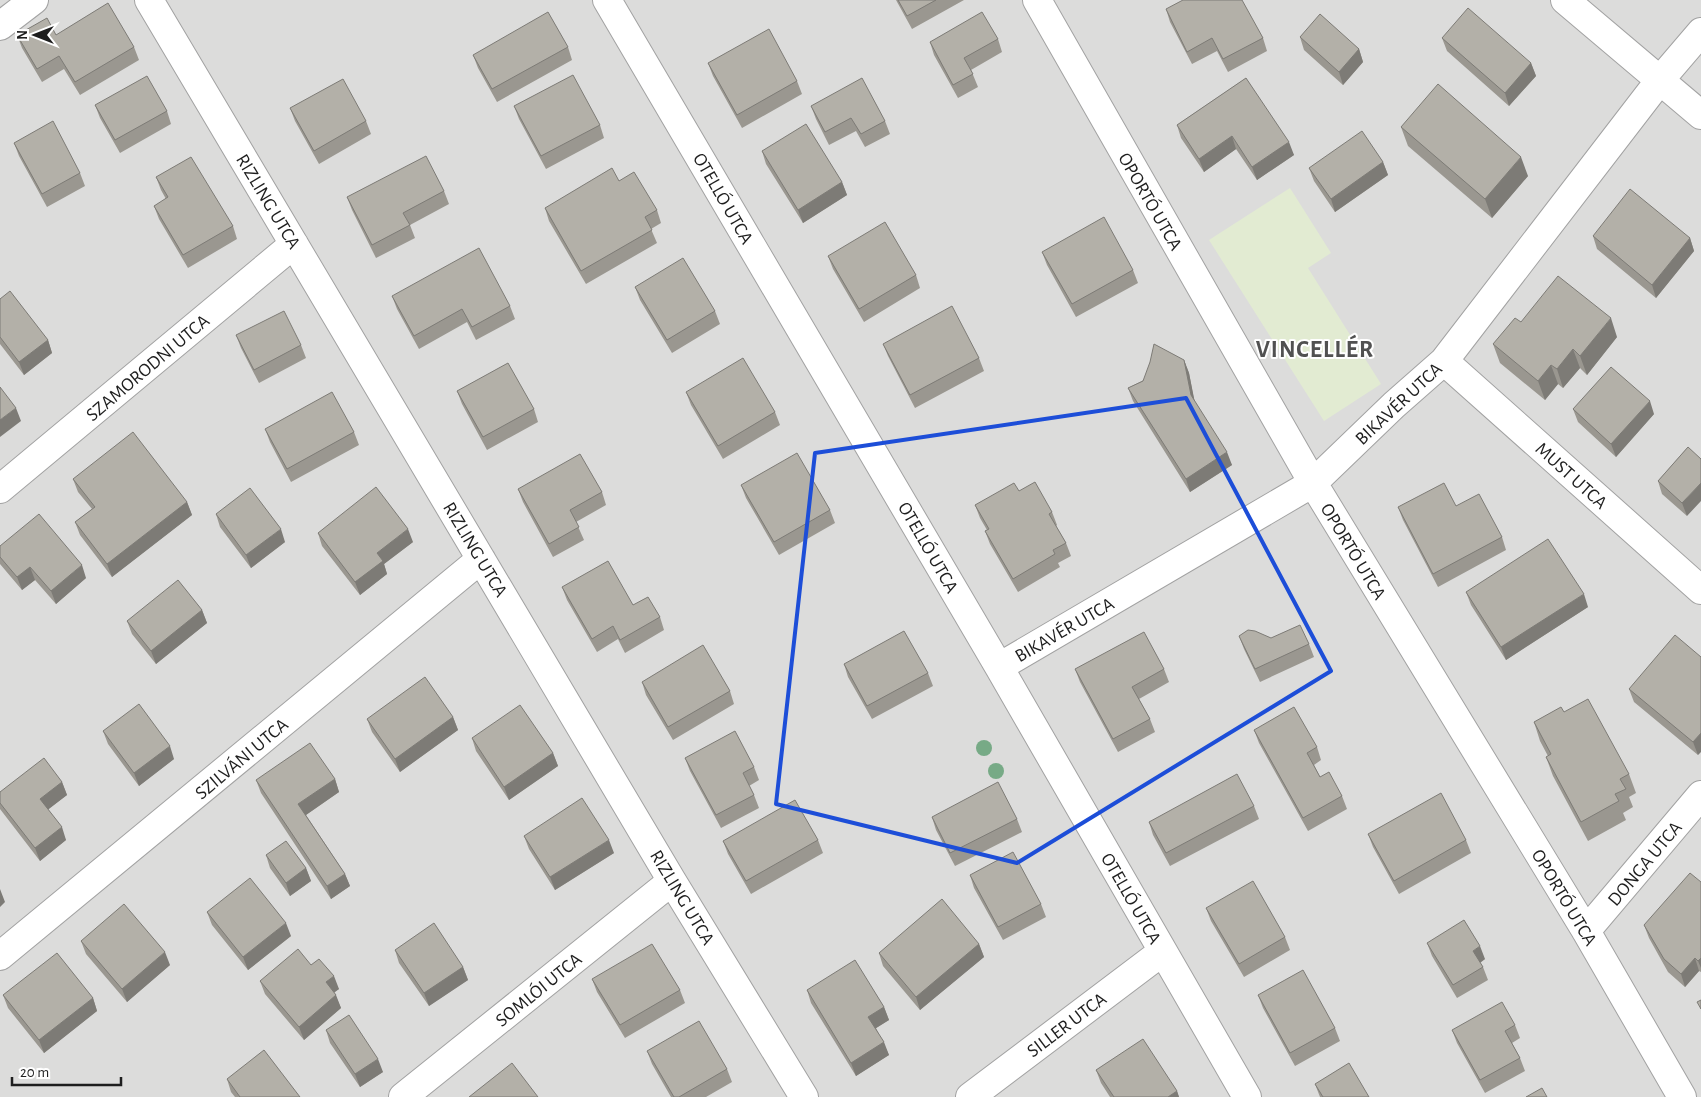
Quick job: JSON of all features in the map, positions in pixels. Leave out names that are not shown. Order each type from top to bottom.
[{"type":"street","points":[[0,26],[34,0]]},
{"type":"street","name":"RIZLING UTCA","points":[[150,0],[672,881],[804,1097]]},
{"type":"street","name":"OTELLÓ UTCA","points":[[607,0],[999,667],[1247,1097]]},
{"type":"street","name":"OPORTÓ UTCA","points":[[1037,0],[1313,483],[1586,931],[1682,1097]]},
{"type":"street","points":[[1566,0],[1701,115]]},
{"type":"street","name":"BIKAVÉR UTCA","points":[[999,667],[1313,483],[1394,405],[1444,361],[1660,80],[1701,32]]},
{"type":"street","name":"SZAMORODNI UTCA","points":[[0,489],[294,244]]},
{"type":"street","name":"MUST UTCA","points":[[1444,361],[1701,590]]},
{"type":"street","name":"SZILVÁNI UTCA","points":[[0,956],[481,559]]},
{"type":"street","name":"DONGA UTCA","points":[[1586,931],[1701,795]]},
{"type":"street","name":"SOMLÓI UTCA","points":[[403,1097],[672,881]]},
{"type":"street","name":"SILLER UTCA","points":[[970,1097],[1162,952]]},
{"type":"highlighted area","points":[[1186,398],[1331,671],[1017,863],[776,804],[815,453]]},
{"type":"shaded area","points":[[0,0],[1701,0],[1701,1097],[0,1097]]},
{"type":"green space","points":[[1290,188],[1331,253],[1308,268],[1381,384],[1324,421],[1209,240]]},
{"type":"building","points":[[898,0],[936,0],[907,16]]},
{"type":"building","points":[[1183,0],[1242,0],[1263,38],[1223,59],[1212,38],[1187,52],[1166,9]]},
{"type":"building","points":[[108,3],[134,47],[75,82],[59,56],[37,69],[17,35],[47,18],[56,35]]},
{"type":"building","points":[[1468,8],[1531,63],[1505,93],[1442,38]]},
{"type":"building","points":[[548,12],[568,47],[492,89],[473,55]]},
{"type":"building","points":[[982,12],[998,39],[964,58],[973,74],[953,85],[930,42]]},
{"type":"building","points":[[1320,14],[1359,49],[1339,72],[1300,37]]},
{"type":"building","points":[[769,29],[797,81],[737,115],[708,63]]},
{"type":"building","points":[[573,75],[600,125],[541,156],[514,106]]},
{"type":"building","points":[[147,76],[167,111],[115,140],[95,105]]},
{"type":"building","points":[[862,78],[885,121],[861,134],[851,118],[825,132],[811,106]]},
{"type":"building","points":[[1246,78],[1289,142],[1252,167],[1232,136],[1199,159],[1177,125]]},
{"type":"building","points":[[343,79],[366,121],[314,151],[290,108]]},
{"type":"building","points":[[1438,84],[1521,157],[1485,199],[1401,127]]},
{"type":"building","points":[[53,121],[80,173],[42,194],[14,143]]},
{"type":"building","points":[[806,124],[842,182],[798,210],[762,151]]},
{"type":"building","points":[[1362,131],[1383,162],[1331,199],[1309,168]]},
{"type":"building","points":[[426,156],[444,191],[403,213],[410,225],[372,245],[347,197]]},
{"type":"building","points":[[191,157],[233,226],[183,255],[154,206],[168,197],[156,177]]},
{"type":"building","points":[[612,168],[619,181],[634,172],[657,210],[645,217],[652,230],[581,271],[545,208]]},
{"type":"building","points":[[1630,189],[1690,238],[1652,285],[1593,236]]},
{"type":"building","points":[[1104,217],[1133,270],[1072,304],[1042,252]]},
{"type":"building","points":[[885,222],[916,275],[859,309],[828,256]]},
{"type":"building","points":[[479,248],[510,306],[472,327],[462,309],[414,336],[392,296]]},
{"type":"building","points":[[683,258],[715,311],[667,340],[635,287]]},
{"type":"building","points":[[1558,276],[1611,318],[1580,356],[1573,349],[1557,369],[1551,365],[1538,381],[1493,344],[1515,318],[1521,322]]},
{"type":"building","points":[[10,291],[48,340],[19,362],[0,337],[0,299]]},
{"type":"building","points":[[952,306],[979,358],[910,395],[883,344]]},
{"type":"building","points":[[284,311],[301,345],[254,370],[236,335]]},
{"type":"building","points":[[1154,344],[1184,360],[1191,395],[1227,452],[1186,479],[1128,388],[1143,381]]},
{"type":"building","points":[[743,358],[775,412],[718,446],[686,392]]},
{"type":"building","points":[[508,363],[534,409],[483,437],[457,391]]},
{"type":"building","points":[[1611,367],[1650,401],[1611,444],[1573,409]]},
{"type":"building","points":[[0,387],[16,408],[0,420]]},
{"type":"building","points":[[332,392],[354,432],[287,469],[265,429]]},
{"type":"building","points":[[133,432],[187,502],[107,564],[75,522],[95,507],[73,479]]},
{"type":"building","points":[[1688,447],[1701,459],[1701,483],[1682,503],[1658,481]]},
{"type":"building","points":[[797,453],[830,510],[774,542],[741,485]]},
{"type":"building","points":[[580,454],[602,492],[570,510],[579,527],[549,544],[518,489]]},
{"type":"building","points":[[1035,482],[1052,512],[1049,514],[1066,543],[1053,550],[1055,554],[1013,579],[985,531],[989,529],[975,505],[1014,483],[1019,491]]},
{"type":"building","points":[[1444,483],[1456,506],[1479,494],[1502,537],[1433,574],[1398,507]]},
{"type":"building","points":[[376,487],[408,529],[377,553],[383,561],[355,582],[318,533]]},
{"type":"building","points":[[250,488],[281,529],[246,555],[216,514]]},
{"type":"building","points":[[39,514],[82,565],[51,591],[30,567],[17,577],[0,557],[0,546]]},
{"type":"building","points":[[1548,539],[1584,594],[1501,647],[1466,592]]},
{"type":"building","points":[[608,561],[633,605],[648,597],[660,617],[620,640],[613,626],[592,639],[562,587]]},
{"type":"building","points":[[178,580],[202,610],[151,651],[127,621]]},
{"type":"building","points":[[1300,625],[1309,644],[1255,669],[1239,636],[1248,630],[1271,638]]},
{"type":"building","points":[[904,631],[928,673],[867,706],[844,664]]},
{"type":"building","points":[[1144,632],[1164,669],[1132,687],[1150,719],[1113,739],[1075,669]]},
{"type":"building","points":[[1675,635],[1701,657],[1701,733],[1693,742],[1629,689]]},
{"type":"building","points":[[703,645],[730,691],[668,727],[642,682]]},
{"type":"building","points":[[425,677],[453,717],[395,759],[367,719]]},
{"type":"building","points":[[1588,699],[1629,774],[1620,779],[1626,789],[1615,794],[1619,801],[1581,822],[1546,757],[1551,754],[1534,722],[1561,707],[1564,712]]},
{"type":"building","points":[[139,704],[170,746],[134,773],[103,731]]},
{"type":"building","points":[[520,705],[553,753],[504,787],[472,738]]},
{"type":"building","points":[[1294,707],[1317,747],[1307,753],[1320,777],[1329,772],[1342,796],[1303,818],[1254,730]]},
{"type":"building","points":[[735,731],[754,767],[743,773],[754,795],[716,815],[685,758]]},
{"type":"building","points":[[310,743],[335,779],[298,804],[345,874],[327,886],[256,780]]},
{"type":"building","points":[[44,758],[62,782],[40,799],[62,827],[35,848],[0,803],[0,792]]},
{"type":"building","points":[[1237,774],[1254,806],[1166,853],[1149,822]]},
{"type":"building","points":[[998,782],[1017,819],[950,853],[932,817]]},
{"type":"building","points":[[1441,793],[1466,840],[1394,881],[1368,834]]},
{"type":"building","points":[[582,798],[609,840],[550,877],[524,836]]},
{"type":"building","points":[[795,800],[818,840],[746,881],[723,841]]},
{"type":"building","points":[[286,841],[306,868],[286,883],[266,855]]},
{"type":"building","points":[[1013,852],[1041,904],[998,927],[970,875]]},
{"type":"building","points":[[1690,873],[1701,882],[1701,958],[1698,961],[1695,958],[1681,974],[1664,959],[1644,925]]},
{"type":"building","points":[[250,878],[286,923],[243,957],[207,912]]},
{"type":"building","points":[[1253,881],[1285,937],[1239,964],[1206,908]]},
{"type":"building","points":[[942,899],[979,944],[916,997],[879,953]]},
{"type":"building","points":[[124,904],[165,952],[122,989],[81,941]]},
{"type":"building","points":[[1464,920],[1480,946],[1473,951],[1483,967],[1453,985],[1427,943]]},
{"type":"building","points":[[434,923],[463,967],[424,993],[395,950]]},
{"type":"building","points":[[652,944],[680,990],[620,1025],[592,979]]},
{"type":"building","points":[[298,949],[311,965],[319,959],[334,976],[326,982],[336,995],[299,1027],[260,981]]},
{"type":"building","points":[[57,953],[93,998],[39,1040],[3,995]]},
{"type":"building","points":[[855,960],[884,1007],[868,1017],[884,1042],[851,1063],[807,990]]},
{"type":"building","points":[[1303,970],[1335,1028],[1290,1053],[1258,995]]},
{"type":"building","points":[[1701,1000],[1701,1009],[1697,1002]]},
{"type":"building","points":[[1502,1002],[1515,1025],[1505,1031],[1520,1058],[1480,1080],[1452,1030]]},
{"type":"building","points":[[349,1015],[378,1059],[355,1074],[326,1030]]},
{"type":"building","points":[[699,1021],[727,1069],[679,1097],[674,1097],[647,1051]]},
{"type":"building","points":[[1143,1039],[1177,1091],[1168,1097],[1114,1097],[1096,1070]]},
{"type":"building","points":[[264,1050],[300,1097],[240,1097],[227,1079]]},
{"type":"building","points":[[512,1063],[538,1097],[469,1097]]},
{"type":"building","points":[[1349,1063],[1369,1097],[1323,1097],[1315,1084]]},
{"type":"building","points":[[1542,1088],[1547,1097],[1526,1097]]},
{"type":"district","name":"VINCELLÉR","points":[[1315,349]]}]
